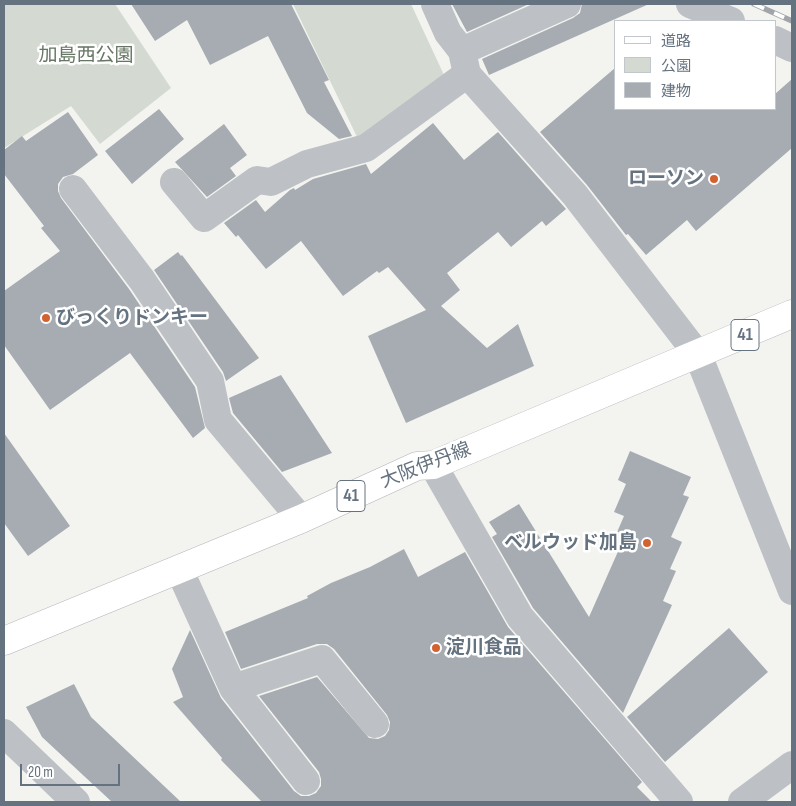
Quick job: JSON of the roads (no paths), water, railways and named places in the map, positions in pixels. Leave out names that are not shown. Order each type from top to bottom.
[{"type":"main road","name":"大阪伊丹線","points":[[4,641],[300,518],[417,466],[433,465],[792,314]]},
{"type":"street","points":[[436,4],[448,33],[464,62],[575,195],[698,355],[792,591]]},
{"type":"street","points":[[174,182],[204,218],[257,180],[272,182],[307,164],[366,148],[464,62],[567,4]]},
{"type":"street","points":[[690,4],[729,20]]},
{"type":"street","points":[[776,40],[792,48]]},
{"type":"street","points":[[72,189],[142,280],[210,382],[218,420],[300,518]]},
{"type":"street","points":[[433,465],[520,617],[679,802]]},
{"type":"street","points":[[179,569],[234,688],[306,781]]},
{"type":"street","points":[[234,688],[322,659],[375,724]]},
{"type":"street","points":[[4,733],[76,802]]},
{"type":"street","points":[[742,802],[792,765]]},
{"type":"railway","points":[[754,4],[792,21]]},
{"type":"place","name":"ローソン","points":[[714,179]]},
{"type":"place","name":"びっくりドンキー","points":[[46,318]]},
{"type":"place","name":"ベルウッド加島","points":[[647,543]]},
{"type":"place","name":"淀川食品","points":[[436,648]]},
{"type":"park label","name":"加島西公園","points":[[86,56]]}]
